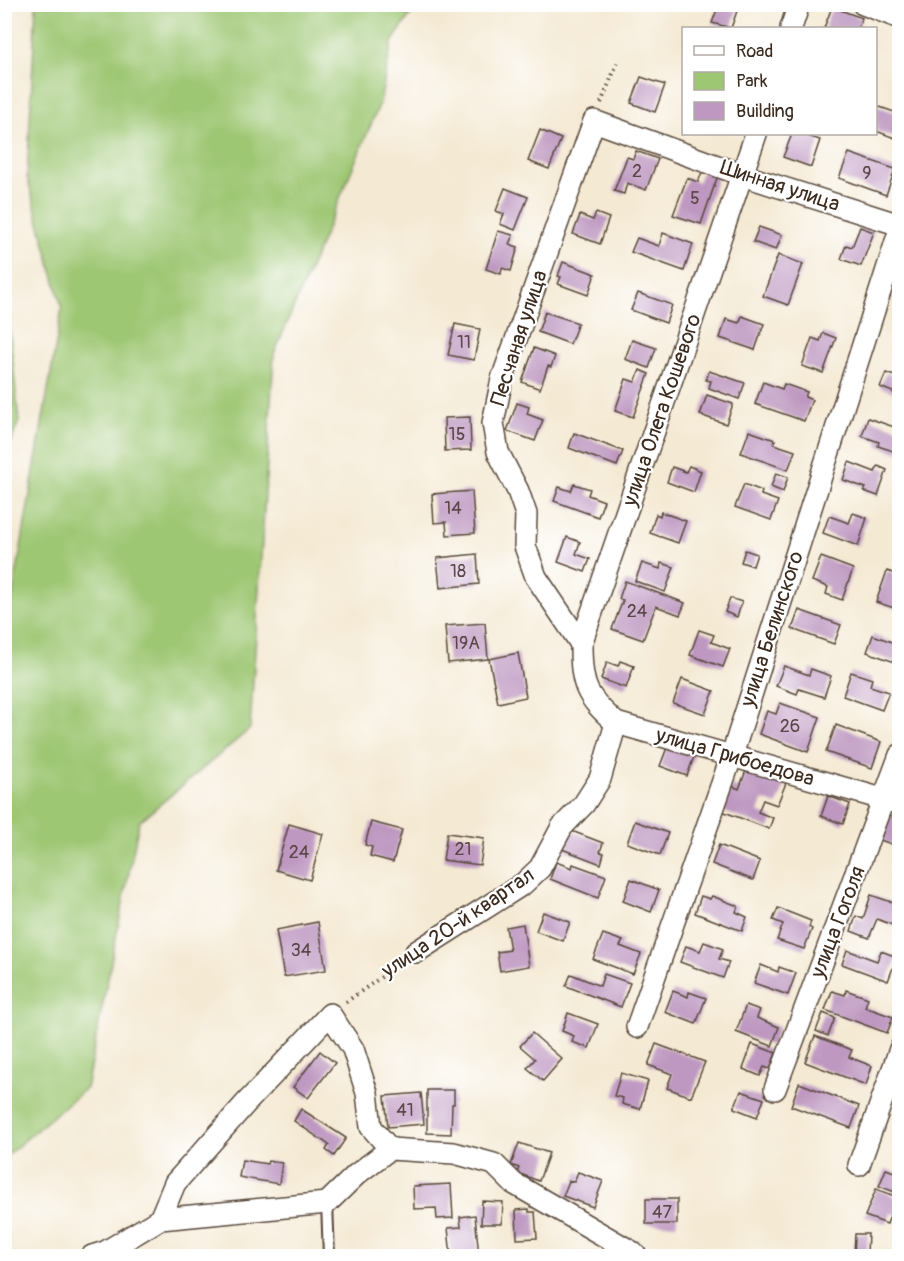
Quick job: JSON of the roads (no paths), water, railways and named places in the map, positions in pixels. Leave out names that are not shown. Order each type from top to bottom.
[{"type":"street","points":[[791,27],[798,4]]},
{"type":"street","points":[[863,4],[900,18]]},
{"type":"street","name":"Шинная улица","points":[[594,121],[742,175],[900,227]]},
{"type":"street","name":"Песчаная улица","points":[[581,644],[536,577],[525,546],[526,514],[518,491],[498,452],[493,423],[502,379],[594,121]]},
{"type":"street","name":"улица Олега Кошевого","points":[[585,688],[581,668],[581,644],[756,135]]},
{"type":"street","name":"улица Белинского","points":[[637,1027],[732,755],[900,227]]},
{"type":"street","name":"улица Грибоедова","points":[[585,688],[598,707],[616,723],[892,802]]},
{"type":"street","name":"улица 20-й квартал","points":[[416,952],[523,884],[540,868],[562,827],[584,804],[600,779],[616,723]]},
{"type":"street","name":"улица Гоголя","points":[[775,1089],[892,802],[900,755]]},
{"type":"street","points":[[160,1219],[176,1183],[246,1103],[330,1014],[352,1049],[367,1093],[370,1127],[390,1149]]},
{"type":"street","points":[[859,1165],[900,1049]]},
{"type":"street","points":[[101,1255],[160,1219],[327,1203],[357,1174],[390,1149],[454,1153],[494,1164],[513,1183],[632,1252],[636,1257]]},
{"type":"lane","points":[[327,1203],[329,1257]]}]
